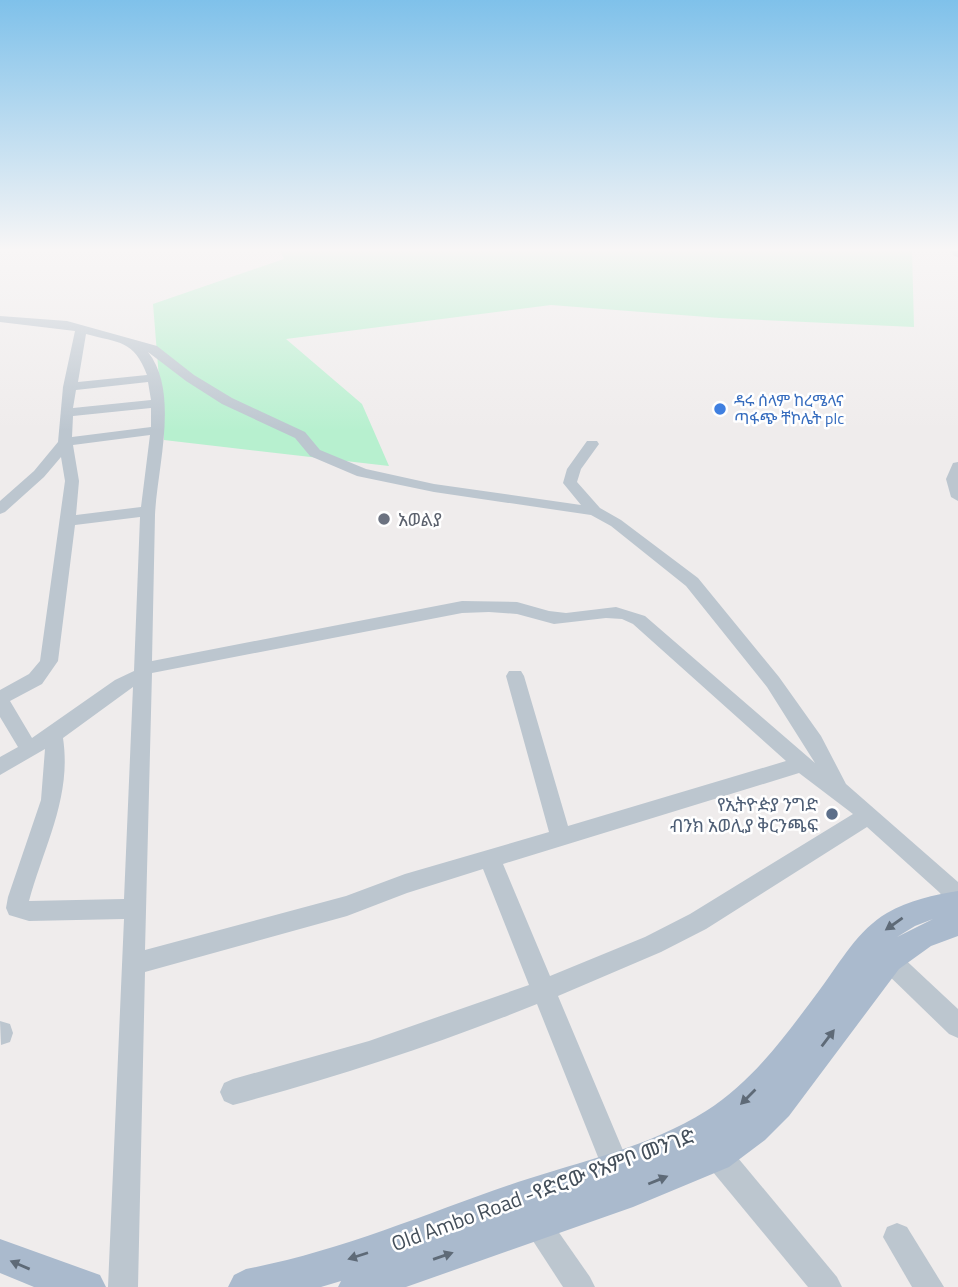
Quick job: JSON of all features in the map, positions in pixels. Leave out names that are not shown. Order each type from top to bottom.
[{"type":"main road","name":"Old Ambo Road -የድሮው የአምቦ መንገድ","points":[[246,1287],[381,1249],[516,1199],[616,1167],[694,1136],[741,1105],[771,1075],[811,1026],[871,943],[890,927],[914,913],[958,900]]},
{"type":"main road","name":"Old Ambo Road -የድሮው የአምቦ መንገድ","points":[[356,1287],[633,1190],[718,1156],[754,1129],[778,1105],[889,960],[903,946],[934,931],[958,924]]},
{"type":"main road","points":[[0,1256],[58,1279],[88,1287]]},
{"type":"street","points":[[0,319],[81,328],[153,349],[190,378],[227,401],[300,435],[315,453],[362,473],[434,488],[595,511]]},
{"type":"street","points":[[29,749],[0,699],[33,681],[47,667],[58,607],[72,481],[65,442],[66,413],[81,328]]},
{"type":"street","points":[[123,1287],[148,511],[157,430],[155,378],[139,347]]},
{"type":"street","points":[[69,387],[155,378]]},
{"type":"street","points":[[66,413],[157,402]]},
{"type":"street","points":[[0,509],[39,474],[65,442],[157,430]]},
{"type":"street","points":[[592,444],[570,478],[570,483],[595,511],[617,523],[692,582],[773,682],[814,741],[839,790]]},
{"type":"street","points":[[958,466],[953,479],[958,497]]},
{"type":"street","points":[[68,521],[148,511]]},
{"type":"street","points":[[0,767],[53,735],[101,698],[142,672],[462,607],[517,608],[563,618],[614,610],[639,620],[802,764],[868,815],[947,885],[958,900]]},
{"type":"street","points":[[515,676],[561,837]]},
{"type":"street","points":[[53,735],[55,776],[36,851],[17,908],[29,911],[136,909]]},
{"type":"street","points":[[134,964],[347,906],[405,884],[802,764]]},
{"type":"street","points":[[233,1092],[348,1062],[542,992],[673,935],[790,866],[868,815]]},
{"type":"street","points":[[490,859],[542,992],[616,1167]]},
{"type":"street","points":[[889,960],[958,1026]]},
{"type":"street","points":[[718,1156],[827,1287]]},
{"type":"street","points":[[536,1224],[580,1287]]},
{"type":"street","points":[[897,1237],[929,1287]]},
{"type":"green space","points":[[154,311],[504,311],[286,339],[362,404],[389,466],[164,440]]},
{"type":"green space","points":[[630,311],[914,311],[914,327]]},
{"type":"place","name":"ዳሩ ሰላም ከረሜላና ጣፋጭ ቸኮሌት plc","points":[[720,409]]},
{"type":"place","name":"አወልያ","points":[[384,519]]},
{"type":"place","name":"የኢትዮዽያ ንግድ ብንክ አወሊያ ቅርንጫፍ","points":[[832,814]]}]
